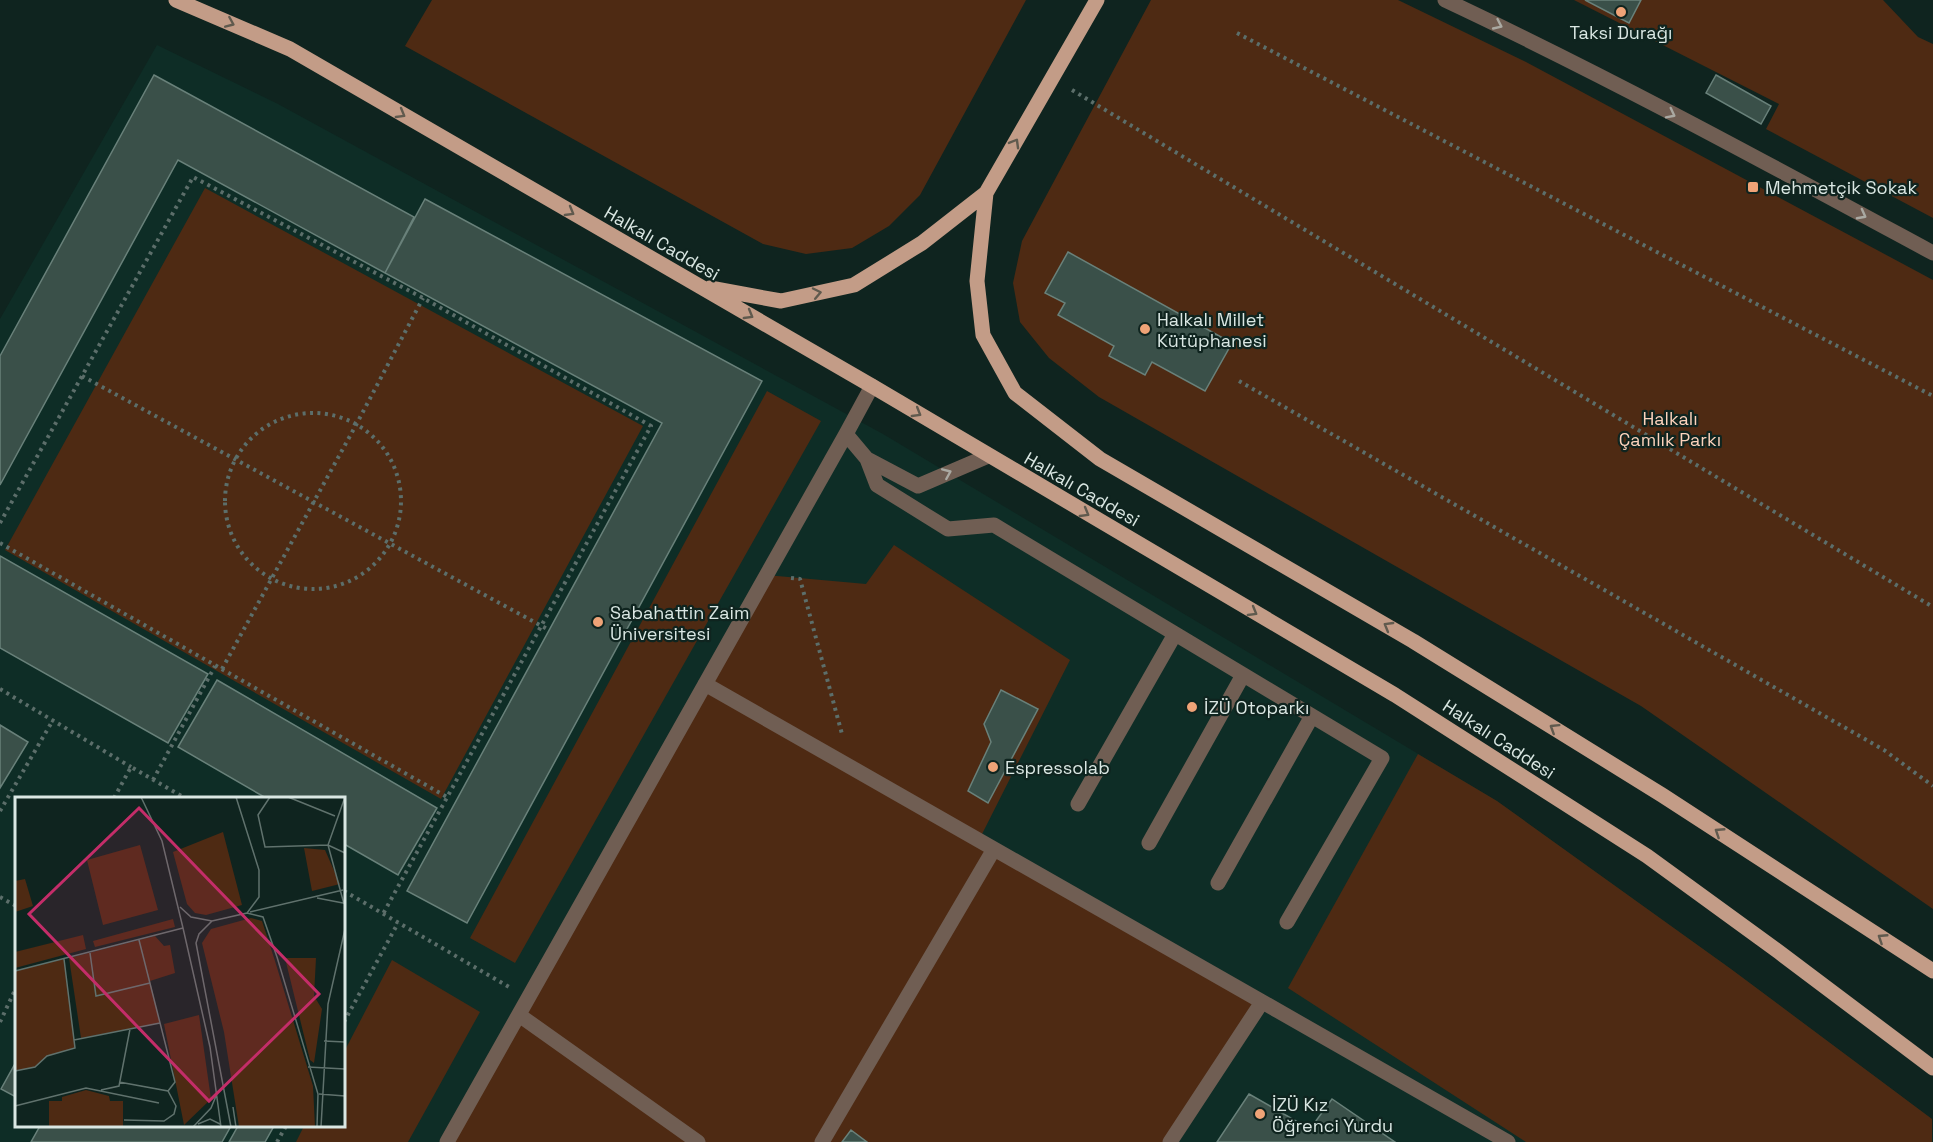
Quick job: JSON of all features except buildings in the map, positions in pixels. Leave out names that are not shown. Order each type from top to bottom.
[{"type":"main road","name":"Halkalı Caddesi","points":[[176,0],[290,49],[872,386],[1395,695],[1647,856],[1779,951],[1933,1068]]},
{"type":"main road","points":[[698,286],[781,301],[854,285],[922,243],[986,193],[1097,0]]},
{"type":"main road","name":"Halkalı Caddesi","points":[[986,193],[977,281],[983,335],[1015,393],[1100,459],[1423,647],[1662,795],[1933,970]]},
{"type":"street","points":[[1445,0],[1514,32],[1933,253]]},
{"type":"street","points":[[447,1142],[872,386]]},
{"type":"street","points":[[846,434],[867,459],[877,485],[948,530],[994,525],[1382,758],[1287,922]]},
{"type":"street","points":[[918,486],[988,456]]},
{"type":"street","points":[[867,459],[918,486]]},
{"type":"street","points":[[913,507],[918,486]]},
{"type":"street","points":[[1078,804],[1175,634]]},
{"type":"street","points":[[1149,843],[1243,675]]},
{"type":"street","points":[[705,684],[1508,1142]]},
{"type":"street","points":[[1218,883],[1312,716]]},
{"type":"street","points":[[822,1142],[994,849]]},
{"type":"street","points":[[1170,1142],[1262,1002]]},
{"type":"street","points":[[519,1015],[698,1142]]},
{"type":"path","points":[[1237,33],[1933,396]]},
{"type":"path","points":[[1052,78],[1933,608]]},
{"type":"path","points":[[0,523],[194,177],[423,298],[651,426],[383,914]]},
{"type":"path","points":[[222,670],[423,298]]},
{"type":"path","points":[[82,376],[549,630]]},
{"type":"path","points":[[1239,381],[1884,750],[1933,786]]},
{"type":"path","points":[[312,412],[342,417],[356,425],[369,432],[388,454],[400,483],[401,514],[391,544],[374,566],[348,583],[318,591],[287,587],[258,572],[237,549],[226,520],[225,489],[235,459],[255,434],[281,418],[312,412]]},
{"type":"path","points":[[0,543],[447,797]]},
{"type":"path","points":[[766,575],[800,579],[852,769]]},
{"type":"path","points":[[153,780],[215,666]]},
{"type":"path","points":[[0,689],[183,797]]},
{"type":"path","points":[[0,811],[53,720]]},
{"type":"path","points":[[115,797],[131,767]]},
{"type":"path","points":[[345,892],[528,999]]},
{"type":"path","points":[[0,897],[15,905]]},
{"type":"path","points":[[345,1020],[398,923]]},
{"type":"path","points":[[0,1022],[15,990]]},
{"type":"path","points":[[277,1142],[285,1127]]},
{"type":"shaded area","name":"Sabahattin Zaim Üniversitesi","points":[[157,45],[278,104],[883,434],[1497,801],[1731,969],[1932,1119],[1933,1142],[0,1142],[0,319]]},
{"type":"green space","points":[[432,0],[1026,0],[920,195],[889,226],[852,248],[806,254],[763,244],[405,46]]},
{"type":"green space","name":"Halkalı Çamlık Parkı","points":[[1151,0],[1398,0],[1526,62],[1933,280],[1933,909],[1641,706],[1099,397],[1049,358],[1020,322],[1013,283],[1022,241]]},
{"type":"green space","points":[[1574,0],[1883,0],[1918,37],[1933,44],[1933,218],[1766,129],[1779,104]]},
{"type":"green space","points":[[205,188],[643,426],[441,799],[5,550]]},
{"type":"green space","points":[[767,391],[821,421],[515,963],[470,938]]},
{"type":"green space","points":[[894,545],[1070,660],[979,840],[1262,1002],[1171,1142],[447,1142],[766,575],[866,584]]},
{"type":"green space","points":[[1418,754],[1497,801],[1731,969],[1932,1119],[1932,1142],[1526,1142],[1288,988]]},
{"type":"green space","points":[[392,960],[480,1012],[408,1142],[296,1142],[304,1127],[345,1127],[345,1050]]},
{"type":"place","name":"Taksi Durağı","points":[[1621,12]]},
{"type":"place","name":"Mehmetçik Sokak","points":[[1753,187]]},
{"type":"place","name":"Halkalı Millet Kütüphanesi","points":[[1145,329]]},
{"type":"place","name":"Sabahattin Zaim Üniversitesi","points":[[598,622]]},
{"type":"place","name":"İZÜ Otoparkı","points":[[1192,707]]},
{"type":"place","name":"Espressolab","points":[[993,767]]},
{"type":"place","name":"İZÜ Kız Öğrenci Yurdu","points":[[1260,1114]]}]
